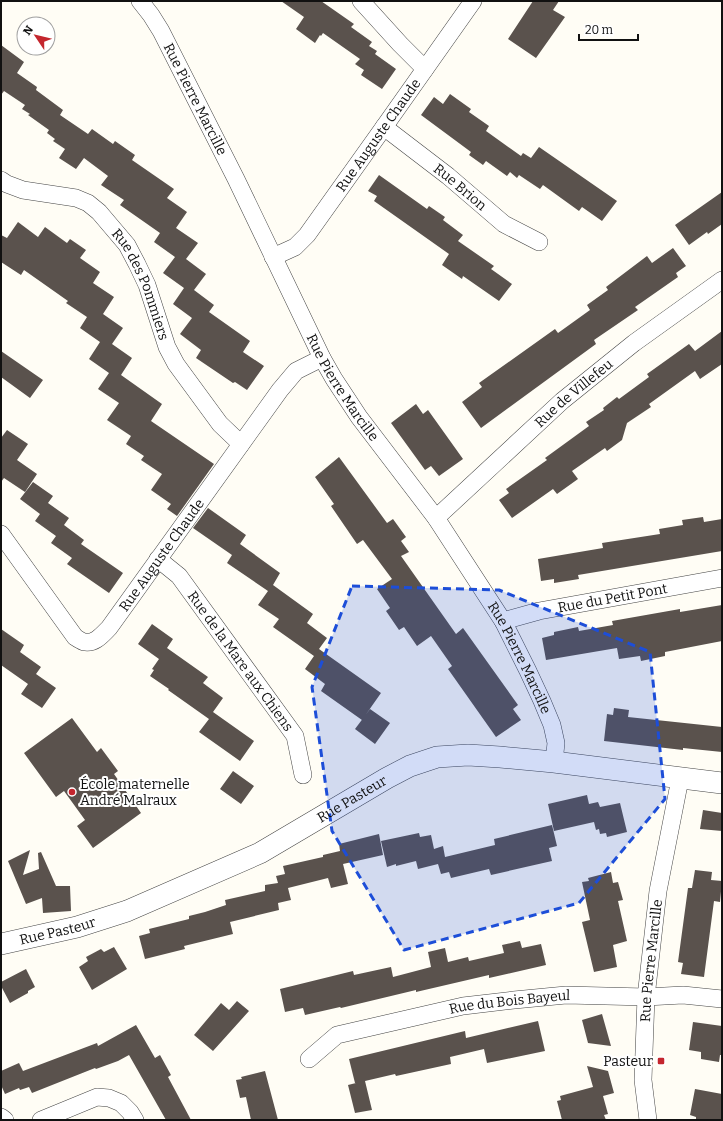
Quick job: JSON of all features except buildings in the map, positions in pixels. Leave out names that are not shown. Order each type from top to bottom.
[{"type":"street","name":"Rue Pierre Marcille","points":[[140,1],[152,15],[161,31],[274,257],[322,358],[334,379],[359,417],[436,518],[503,621],[531,677],[552,725],[556,743],[554,762]]},
{"type":"street","points":[[361,1],[425,69]]},
{"type":"street","name":"Rue Auguste Chaude","points":[[274,257],[295,247],[307,235],[473,1]]},
{"type":"street","name":"Rue Brion","points":[[384,127],[448,176],[504,224],[539,242]]},
{"type":"street","name":"Rue des Pommiers","points":[[1,180],[23,190],[76,198],[88,203],[99,212],[126,245],[137,264],[147,285],[167,347],[176,364],[220,424],[241,444]]},
{"type":"street","name":"Rue de Villefeu","points":[[436,518],[562,401],[634,343],[722,280]]},
{"type":"street","name":"Rue Auguste Chaude","points":[[1,534],[75,637],[83,642],[100,638],[109,628],[280,390],[296,371],[322,358]]},
{"type":"street","name":"Rue de la Mare aux Chiens","points":[[158,559],[179,576],[295,736],[303,775]]},
{"type":"street","name":"Rue du Petit Pont","points":[[503,621],[539,610],[722,578]]},
{"type":"street","name":"Rue Pasteur","points":[[1,944],[77,927],[127,911],[260,853],[387,778],[410,766],[437,757],[468,755],[500,757],[554,762],[680,779],[722,783]]},
{"type":"street","name":"Rue Pierre Marcille","points":[[648,1120],[643,1080],[646,997],[658,891],[680,779]]},
{"type":"street","name":"Rue du Bois Bayeul","points":[[309,1058],[337,1035],[463,1006],[566,995],[646,997],[683,995],[722,1000]]},
{"type":"street","points":[[41,1120],[97,1097],[109,1098],[121,1103],[130,1112],[135,1120]]},
{"type":"street","points":[[1,1117],[5,1120]]},
{"type":"highlighted area","points":[[352,586],[499,590],[650,652],[665,799],[579,903],[404,950],[332,831],[312,687]]},
{"type":"place","name":"École maternelle André Malraux","points":[[72,792]]},
{"type":"place","name":"Pasteur","points":[[661,1061]]}]
